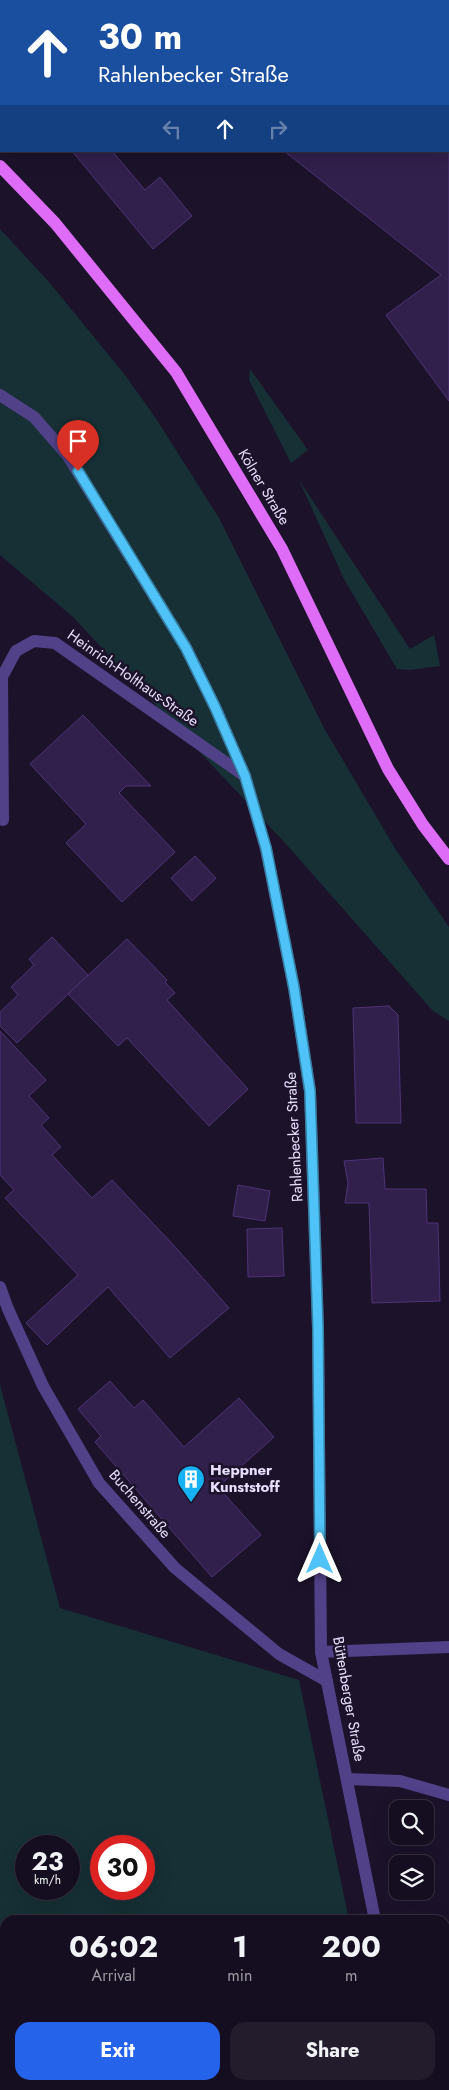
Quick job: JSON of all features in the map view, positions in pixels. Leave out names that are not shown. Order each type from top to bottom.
[{"type":"main road","name":"Kölner Straße","points":[[0,166],[56,223],[176,372],[282,549],[388,769],[424,825],[449,859]]},
{"type":"street","name":"Rahlenbecker Straße","points":[[0,395],[34,416],[68,456],[186,648],[215,707],[245,776],[266,848],[278,904],[310,1091],[319,1391]]},
{"type":"street","name":"Heinrich-Holthaus-Straße","points":[[3,820],[2,677],[16,651],[34,641],[55,643],[245,776]]},
{"type":"street","name":"Buchenstraße","points":[[0,1287],[43,1386],[99,1483],[175,1568],[280,1654],[327,1681]]},
{"type":"street","name":"Büttenberger Straße","points":[[319,1391],[321,1652],[374,1915]]},
{"type":"street","points":[[321,1652],[449,1647]]},
{"type":"street","points":[[348,1779],[400,1781],[449,1795]]},
{"type":"green space","points":[[0,229],[49,282],[125,375],[157,420],[219,518],[324,728],[396,850],[449,927],[449,1021],[433,1011],[286,844],[73,617],[0,555]]},
{"type":"green space","points":[[250,369],[308,450],[291,463],[249,380]]},
{"type":"green space","points":[[299,480],[410,649],[434,635],[440,666],[409,670],[397,669],[344,579]]},
{"type":"green space","points":[[0,1385],[60,1608],[299,1680],[348,1915],[0,1915]]},
{"type":"building","points":[[73,152],[113,152],[145,190],[160,177],[192,216],[153,249]]},
{"type":"building","points":[[285,152],[449,152],[449,401],[386,315],[441,275]]},
{"type":"building","points":[[83,715],[151,786],[126,786],[119,793],[175,852],[122,902],[66,843],[86,824],[30,764]]},
{"type":"building","points":[[195,856],[216,878],[192,901],[171,878]]},
{"type":"building","points":[[52,937],[88,975],[17,1043],[0,1026],[0,1012],[18,995],[11,987],[34,965],[29,959]]},
{"type":"building","points":[[127,939],[167,980],[165,982],[175,993],[167,1000],[248,1089],[209,1126],[127,1038],[118,1046],[68,994]]},
{"type":"building","points":[[389,1006],[398,1015],[401,1123],[356,1123],[353,1008]]},
{"type":"building","points":[[0,1031],[46,1080],[29,1096],[49,1118],[41,1125],[61,1147],[52,1155],[92,1198],[112,1180],[229,1308],[170,1358],[108,1287],[47,1345],[26,1323],[78,1275],[5,1198],[14,1190],[0,1175]]},
{"type":"building","points":[[383,1158],[385,1189],[426,1189],[427,1223],[438,1223],[440,1301],[372,1303],[369,1203],[345,1203],[348,1183],[344,1161]]},
{"type":"building","points":[[238,1185],[270,1191],[265,1221],[233,1216]]},
{"type":"building","points":[[282,1228],[284,1276],[248,1277],[247,1229]]},
{"type":"building","points":[[110,1381],[134,1408],[143,1400],[184,1447],[239,1398],[274,1437],[218,1487],[261,1535],[212,1577],[95,1442],[101,1436],[78,1409]]},
{"type":"place","name":"Heppner Kunststoff","points":[[191,1503]]},
{"type":"route","points":[[78,471],[186,648],[215,707],[245,776],[266,848],[294,988],[310,1091],[318,1328],[320,1559]]}]
